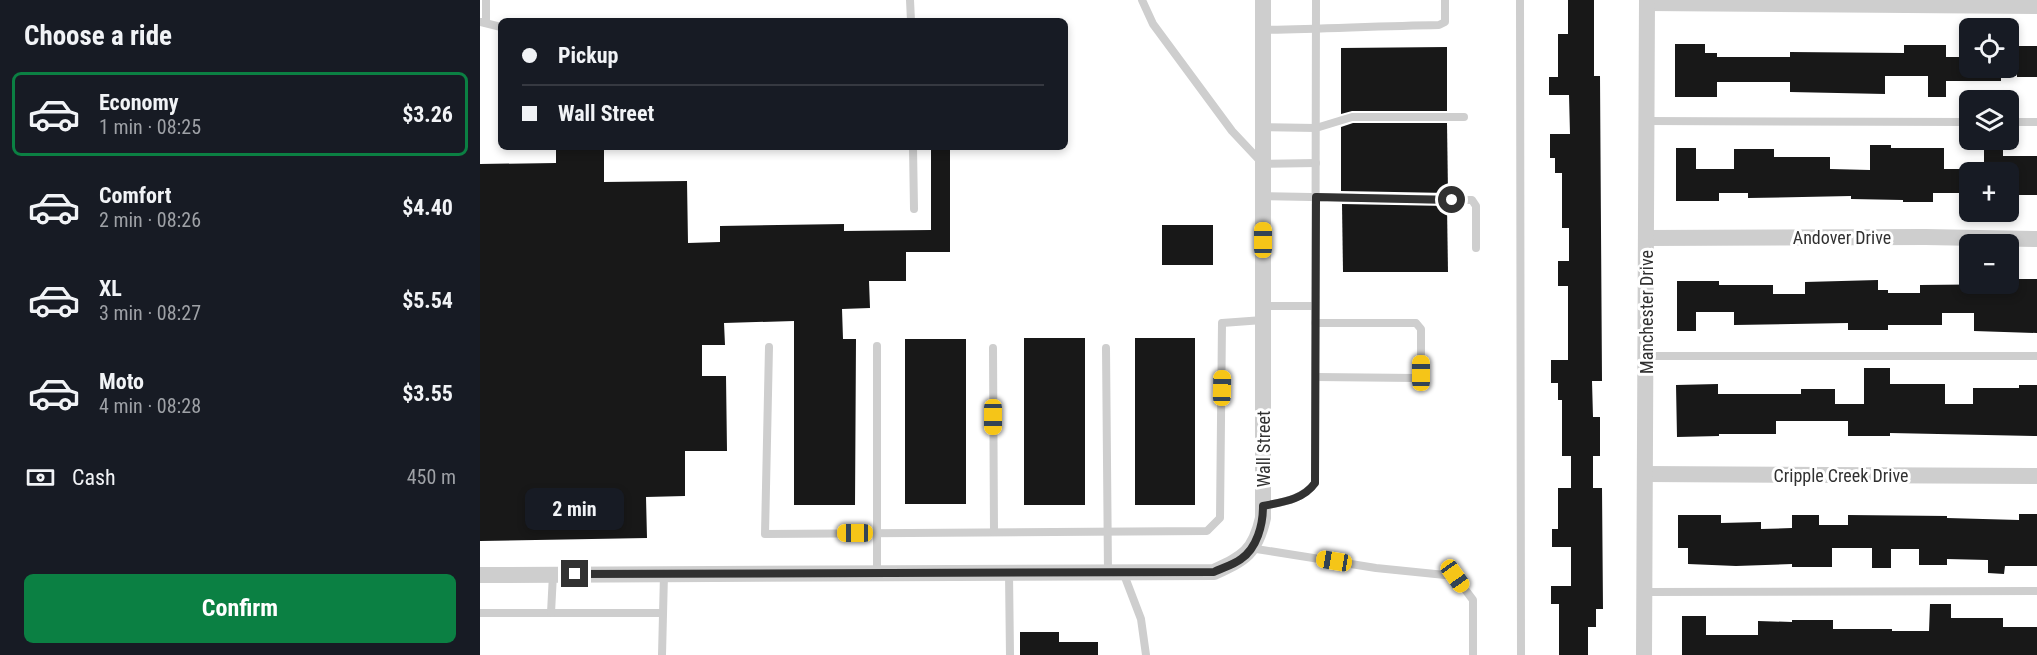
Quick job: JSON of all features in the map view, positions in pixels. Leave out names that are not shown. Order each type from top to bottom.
[{"type":"street","name":"Wall Street","points":[[480,575],[1214,572],[1242,559],[1259,536],[1263,518],[1263,0]]},
{"type":"street","points":[[1647,1],[2037,6]]},
{"type":"street","name":"Manchester Drive","points":[[1644,655],[1647,1]]},
{"type":"street","name":"Andover Drive","points":[[1646,238],[2037,239]]},
{"type":"street","name":"Cripple Creek Drive","points":[[1645,474],[2037,476]]},
{"type":"lane","points":[[486,0],[483,23],[498,26]]},
{"type":"lane","points":[[910,0],[911,18]]},
{"type":"lane","points":[[1142,0],[1154,24],[1225,122],[1263,164],[1316,163]]},
{"type":"lane","points":[[1263,506],[1296,498],[1310,490],[1315,483],[1316,0]]},
{"type":"lane","points":[[1263,30],[1439,25],[1444,22],[1445,0]]},
{"type":"lane","points":[[1520,0],[1521,655]]},
{"type":"lane","points":[[1263,127],[1316,128],[1352,117],[1464,117]]},
{"type":"lane","points":[[1647,121],[1959,122]]},
{"type":"lane","points":[[2019,122],[2037,122]]},
{"type":"lane","points":[[913,150],[914,209]]},
{"type":"lane","points":[[1263,196],[1472,200],[1476,206],[1476,248]]},
{"type":"lane","points":[[769,347],[765,534],[1207,531],[1220,518],[1222,323],[1263,313],[1315,306]]},
{"type":"lane","points":[[1315,323],[1416,323],[1421,329],[1421,373],[1416,378],[1316,377]]},
{"type":"lane","points":[[877,573],[878,346]]},
{"type":"lane","points":[[993,348],[994,532]]},
{"type":"lane","points":[[1106,348],[1109,531],[1116,572],[1142,619],[1146,655]]},
{"type":"lane","points":[[1646,356],[2037,356]]},
{"type":"lane","points":[[1250,548],[1376,568],[1455,576],[1473,600],[1473,655]]},
{"type":"lane","points":[[1010,573],[1010,655]]},
{"type":"lane","points":[[551,613],[552,574]]},
{"type":"lane","points":[[663,655],[664,574]]},
{"type":"lane","points":[[1645,591],[2037,591]]},
{"type":"lane","points":[[480,613],[663,613]]},
{"type":"building","points":[[1568,0],[1594,0],[1594,76],[1600,76],[1602,381],[1592,381],[1593,417],[1600,417],[1600,456],[1593,456],[1593,488],[1602,488],[1603,609],[1596,609],[1596,627],[1588,627],[1588,655],[1559,655],[1559,604],[1551,604],[1551,586],[1571,586],[1571,547],[1552,547],[1552,529],[1558,529],[1558,488],[1571,488],[1571,456],[1562,456],[1562,400],[1558,400],[1558,383],[1551,383],[1551,360],[1568,360],[1568,286],[1558,286],[1558,261],[1569,261],[1569,228],[1562,228],[1562,173],[1555,173],[1555,158],[1550,158],[1550,134],[1570,134],[1569,95],[1549,95],[1549,77],[1558,77],[1558,34],[1568,34]]},
{"type":"building","points":[[1675,44],[1705,44],[1705,53],[1717,53],[1717,57],[1790,57],[1790,52],[1904,53],[1904,45],[1946,45],[1946,57],[1959,57],[1959,78],[2001,78],[2001,81],[1946,81],[1946,97],[1928,97],[1928,76],[1885,76],[1885,94],[1790,92],[1790,82],[1717,82],[1717,97],[1675,97]]},
{"type":"building","points":[[2019,46],[2037,46],[2037,77],[2019,77]]},
{"type":"building","points":[[1447,47],[1447,111],[1352,111],[1341,114],[1341,48]]},
{"type":"building","points":[[1353,123],[1447,123],[1448,193],[1341,191],[1341,127]]},
{"type":"building","points":[[1870,145],[1891,145],[1891,148],[1944,148],[1944,169],[1959,169],[1959,193],[1933,193],[1933,202],[1851,199],[1851,196],[1748,198],[1748,193],[1719,193],[1719,201],[1676,201],[1676,148],[1696,148],[1696,169],[1734,169],[1734,149],[1774,149],[1774,157],[1830,157],[1830,169],[1870,170]]},
{"type":"building","points":[[556,150],[604,150],[604,182],[687,181],[688,243],[720,242],[720,226],[844,224],[844,231],[931,230],[931,150],[950,150],[950,252],[906,252],[906,281],[869,281],[870,308],[842,309],[843,339],[856,339],[855,505],[794,505],[794,321],[724,323],[725,345],[702,345],[702,376],[726,376],[727,451],[685,451],[685,496],[646,497],[647,538],[480,541],[480,164],[556,163]]},
{"type":"building","points":[[1984,150],[2003,150],[2003,156],[2037,156],[2037,195],[2019,195],[2019,162],[1984,162]]},
{"type":"building","points":[[1342,204],[1447,206],[1448,272],[1343,272]]},
{"type":"building","points":[[1162,225],[1213,225],[1213,265],[1162,265]]},
{"type":"building","points":[[2019,279],[2037,279],[2037,333],[1974,331],[1974,313],[1942,313],[1942,325],[1888,325],[1888,330],[1848,330],[1848,323],[1734,325],[1734,312],[1696,312],[1696,331],[1677,331],[1677,281],[1719,281],[1719,285],[1773,285],[1773,294],[1805,294],[1805,282],[1878,280],[1878,290],[1888,290],[1888,293],[1920,293],[1920,285],[1959,285],[1959,294],[2019,294]]},
{"type":"building","points":[[1024,338],[1085,338],[1085,505],[1024,505]]},
{"type":"building","points":[[1135,338],[1195,338],[1195,505],[1135,505]]},
{"type":"building","points":[[905,339],[966,339],[966,504],[905,504]]},
{"type":"building","points":[[1864,368],[1890,368],[1890,384],[1945,384],[1945,404],[1973,404],[1973,388],[2019,388],[2019,385],[2037,385],[2037,436],[1890,433],[1890,436],[1848,436],[1848,421],[1776,421],[1776,434],[1677,437],[1676,385],[1718,384],[1718,394],[1801,394],[1801,389],[1835,389],[1835,404],[1864,404]]},
{"type":"building","points":[[2019,514],[2037,514],[2037,566],[2005,566],[2004,574],[1988,573],[1988,560],[1947,559],[1947,565],[1919,565],[1919,549],[1891,549],[1891,568],[1872,568],[1872,548],[1832,548],[1832,567],[1792,567],[1792,564],[1736,566],[1688,564],[1688,548],[1678,548],[1678,515],[1721,515],[1721,523],[1761,522],[1761,529],[1792,528],[1792,515],[1819,515],[1819,525],[1848,525],[1848,515],[1947,516],[1947,518],[2019,520]]},
{"type":"building","points":[[1930,604],[1951,604],[1951,618],[2003,618],[2003,627],[2037,627],[2037,655],[1682,655],[1682,616],[1706,616],[1706,635],[1758,635],[1758,621],[1792,622],[1792,620],[1833,620],[1833,629],[1929,631]]},
{"type":"building","points":[[1020,632],[1059,632],[1059,642],[1098,642],[1098,655],[1020,655]]},
{"type":"route","points":[[575,574],[1214,572],[1242,559],[1259,536],[1263,506],[1296,498],[1310,490],[1315,483],[1316,197],[1452,200]]}]
